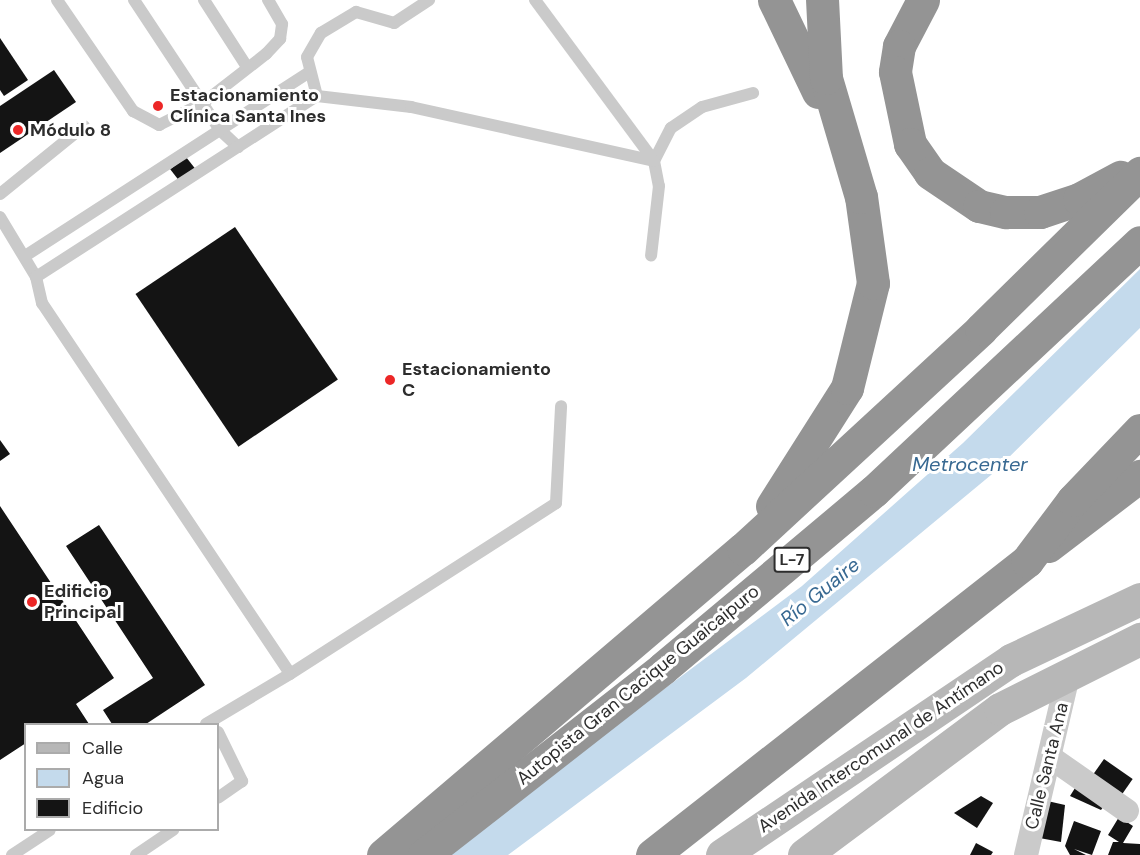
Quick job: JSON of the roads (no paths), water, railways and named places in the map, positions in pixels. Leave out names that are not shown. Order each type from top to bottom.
[{"type":"highway","points":[[774,0],[840,137]]},
{"type":"highway","points":[[743,549],[847,388],[866,328],[873,283],[869,239],[840,137],[822,51],[822,0]]},
{"type":"highway","points":[[923,0],[899,46],[898,99],[910,144],[950,190],[988,208],[1040,212],[1079,199],[1140,166]]},
{"type":"highway","points":[[383,855],[743,549],[981,329],[1140,172]]},
{"type":"highway","name":"Autopista Gran Cacique Guaicaipuro","points":[[424,855],[663,668],[874,491],[1140,242]]},
{"type":"highway","points":[[1027,561],[1073,500],[1140,430]]},
{"type":"highway","points":[[652,855],[1027,561],[1097,514],[1140,476]]},
{"type":"main road","points":[[1011,660],[1140,589]]},
{"type":"main road","name":"Avenida Intercomunal de Antímano","points":[[722,855],[1011,660],[1140,599]]},
{"type":"main road","name":"Avenida Intercomunal de Antímano","points":[[804,855],[1000,709],[1140,639]]},
{"type":"street","name":"Calle Santa Ana","points":[[1026,855],[1068,676]]},
{"type":"street","points":[[1050,757],[1127,812]]},
{"type":"lane","points":[[57,0],[144,120],[159,125],[203,103],[280,39],[282,24],[268,0]]},
{"type":"lane","points":[[134,0],[220,130],[238,147]]},
{"type":"lane","points":[[204,0],[247,67]]},
{"type":"lane","points":[[317,96],[308,73],[307,57],[321,33],[342,16],[356,12],[394,23],[429,0]]},
{"type":"lane","points":[[535,0],[654,161],[658,186],[651,256]]},
{"type":"lane","points":[[25,256],[308,73]]},
{"type":"lane","points":[[654,161],[671,128],[702,106],[753,93]]},
{"type":"lane","points":[[36,277],[317,96],[411,107],[654,161]]},
{"type":"lane","points":[[0,194],[84,126]]},
{"type":"lane","points":[[0,217],[36,277],[42,303],[290,674]]},
{"type":"lane","points":[[216,723],[556,503],[561,406]]},
{"type":"lane","points":[[219,739],[242,781],[219,797]]},
{"type":"lane","points":[[12,855],[48,831]]},
{"type":"lane","points":[[136,855],[171,831]]},
{"type":"water","name":"Metrocenter","points":[[1140,269],[1140,328],[991,475],[746,678],[508,855],[442,855],[802,586],[963,443]]},
{"type":"place","name":"Estacionamiento Clínica Santa Ines","points":[[158,106]]},
{"type":"place","name":"Módulo 8","points":[[18,130]]},
{"type":"place","name":"Estacionamiento C","points":[[390,380]]},
{"type":"place","name":"Edificio Principal","points":[[32,602]]},
{"type":"water label","name":"Río Guaire","points":[[820,592]]}]
